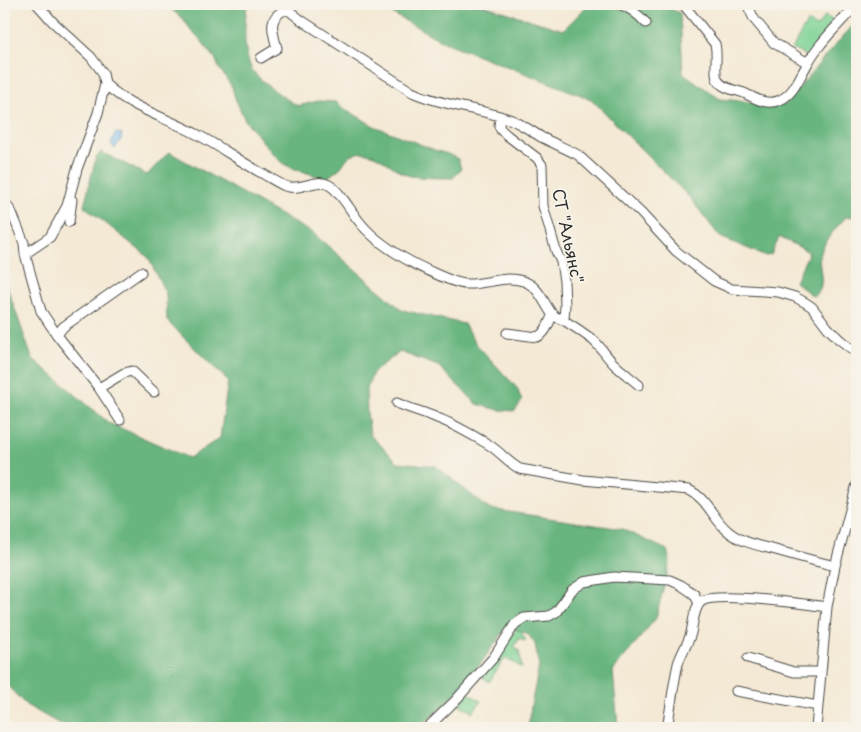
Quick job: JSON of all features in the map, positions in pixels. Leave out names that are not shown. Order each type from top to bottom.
[{"type":"street","points":[[25,254],[50,238],[66,206],[75,175],[98,113],[105,84],[103,73],[91,57],[36,4]]},
{"type":"street","points":[[619,4],[627,6],[637,13],[646,23]]},
{"type":"street","points":[[682,4],[715,44],[717,50],[716,78],[720,83],[761,101],[770,102],[781,100],[791,91],[822,43],[857,4]]},
{"type":"street","points":[[747,4],[754,19],[774,43],[808,63]]},
{"type":"street","points":[[261,58],[277,48],[273,34],[273,23],[285,6],[300,20],[412,92],[439,102],[480,110],[510,119],[578,156],[641,213],[676,251],[714,281],[732,289],[778,292],[806,302],[828,328],[857,353]]},
{"type":"street","points":[[105,84],[140,108],[172,121],[201,136],[286,186],[294,188],[315,183],[328,185],[337,192],[358,221],[373,236],[406,259],[459,284],[512,279],[523,281],[536,289],[552,314],[594,341],[604,350],[613,363],[639,385]]},
{"type":"street","name":"СТ \"Альянс\"","points":[[500,116],[502,130],[537,158],[542,165],[543,206],[561,262],[564,281],[564,320]]},
{"type":"street","points":[[69,222],[75,175]]},
{"type":"street","points":[[4,201],[12,213],[24,243],[25,254],[41,311],[57,335],[99,388],[120,420]]},
{"type":"street","points":[[57,335],[64,327],[140,272]]},
{"type":"street","points":[[507,332],[541,336],[552,314]]},
{"type":"street","points":[[99,388],[124,373],[132,371],[154,392]]},
{"type":"street","points":[[397,403],[439,418],[488,444],[520,469],[583,480],[689,490],[700,498],[719,523],[740,539],[804,559],[835,566]]},
{"type":"street","points":[[816,728],[827,607],[835,566],[857,485]]},
{"type":"street","points":[[427,728],[455,701],[494,657],[515,624],[524,618],[549,616],[556,612],[572,590],[584,582],[614,577],[670,580],[694,594],[700,603]]},
{"type":"street","points":[[667,728],[679,661],[691,634],[695,613],[700,603],[713,598],[729,598],[827,607]]},
{"type":"street","points":[[748,658],[794,672],[821,672]]},
{"type":"street","points":[[736,691],[818,706]]},
{"type":"green space","points":[[165,4],[247,4],[245,25],[246,52],[252,70],[261,80],[298,106],[318,101],[336,102],[374,126],[458,159],[461,169],[453,178],[411,176],[400,172],[374,155],[359,153],[351,155],[341,167],[326,179],[282,163],[245,120],[232,87],[219,68],[215,58],[184,20]]},
{"type":"green space","points":[[375,4],[480,4],[563,30],[589,4],[660,4],[680,13],[683,73],[720,99],[785,105],[857,21],[857,216],[846,217],[823,247],[820,258],[821,287],[818,292],[813,296],[795,282],[809,252],[779,237],[771,255],[766,256],[720,237],[690,198],[591,99],[442,41]]},
{"type":"green space","points":[[825,16],[833,20],[808,57],[792,49],[807,22],[817,27]]},
{"type":"green space","points":[[101,152],[147,175],[169,152],[314,234],[402,310],[464,324],[476,344],[517,388],[522,401],[515,411],[499,410],[477,404],[438,366],[400,352],[374,371],[366,390],[370,435],[398,462],[436,466],[489,509],[622,529],[667,550],[670,561],[656,618],[613,671],[618,728],[528,728],[539,666],[535,644],[528,634],[516,629],[506,629],[464,685],[442,708],[418,728],[67,728],[26,705],[4,682],[4,278],[32,358],[109,423],[189,458],[220,438],[228,381],[167,321],[166,294],[148,257],[84,206],[96,157]]},
{"type":"green space","points":[[523,626],[522,634],[525,637],[525,641],[520,638],[514,646],[519,650],[522,668],[506,657],[489,682],[481,676],[518,627]]},
{"type":"green space","points":[[467,692],[481,701],[473,712],[460,705]]},
{"type":"water","points":[[115,133],[122,134],[121,140],[115,149],[111,144]]}]
